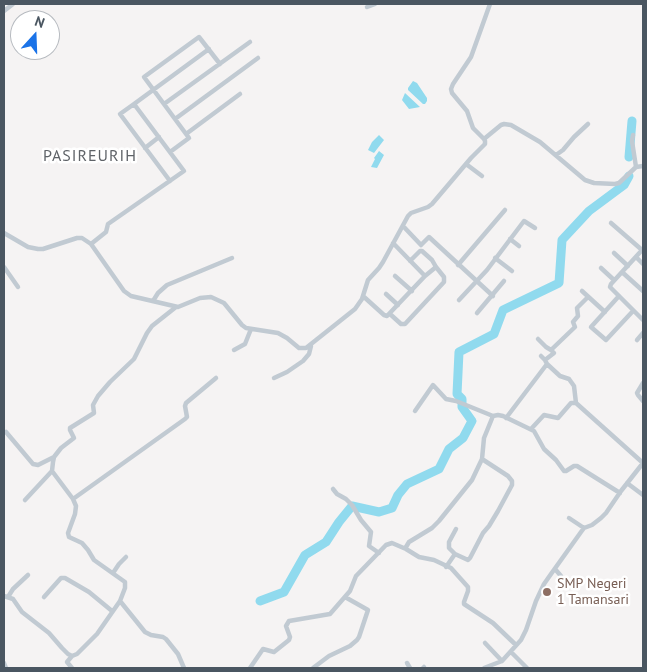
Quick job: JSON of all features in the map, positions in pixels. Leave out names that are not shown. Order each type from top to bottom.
[{"type":"street","points":[[4,11],[13,4]]},
{"type":"street","points":[[367,7],[375,4]]},
{"type":"street","points":[[6,432],[33,464],[38,465],[54,457],[61,448],[74,438],[70,428],[94,413],[94,402],[110,382],[134,359],[152,326],[176,308],[200,298],[212,297],[224,303],[246,328],[281,334],[302,349],[311,346],[350,313],[358,305],[363,296],[366,283],[379,268],[408,216],[432,204],[485,144],[484,139],[473,128],[467,110],[452,93],[451,89],[471,57],[490,4]]},
{"type":"street","points":[[170,152],[190,138],[144,77],[199,36],[220,64]]},
{"type":"street","points":[[164,104],[250,42]]},
{"type":"street","points":[[170,181],[120,114],[209,49]]},
{"type":"street","points":[[175,119],[258,58]]},
{"type":"street","points":[[186,134],[240,94]]},
{"type":"street","points":[[92,244],[106,232],[108,224],[184,170],[134,104]]},
{"type":"street","points":[[484,139],[501,125],[507,124],[515,127],[534,138],[585,180],[594,183],[619,183],[636,167],[643,166]]},
{"type":"street","points":[[556,155],[588,124]]},
{"type":"street","points":[[632,135],[636,167]]},
{"type":"street","points":[[145,148],[159,137]]},
{"type":"street","points":[[466,164],[482,176]]},
{"type":"street","points":[[458,264],[505,210]]},
{"type":"street","points":[[459,300],[496,258],[524,221],[535,228]]},
{"type":"street","points":[[611,223],[643,250],[614,280],[610,287],[643,320]]},
{"type":"street","points":[[402,226],[421,245],[429,237],[493,296]]},
{"type":"street","points":[[4,240],[5,233],[28,248],[38,250],[82,238],[92,244],[124,291],[134,297],[176,308]]},
{"type":"street","points":[[510,239],[519,246]]},
{"type":"street","points":[[393,243],[425,276]]},
{"type":"street","points":[[390,314],[403,325],[444,282],[444,277],[432,260],[422,251],[410,261]]},
{"type":"street","points":[[614,253],[628,266]]},
{"type":"street","points":[[636,257],[643,264]]},
{"type":"street","points":[[153,301],[158,293],[167,285],[232,258]]},
{"type":"street","points":[[496,258],[512,271]]},
{"type":"street","points":[[4,267],[18,287]]},
{"type":"street","points":[[363,296],[386,316],[436,267]]},
{"type":"street","points":[[601,268],[614,280]]},
{"type":"street","points":[[622,272],[643,292]]},
{"type":"street","points":[[395,276],[412,291]]},
{"type":"street","points":[[478,313],[504,281]]},
{"type":"street","points":[[582,291],[605,312]]},
{"type":"street","points":[[386,294],[398,305]]},
{"type":"street","points":[[619,296],[591,327],[606,340],[633,311]]},
{"type":"street","points":[[551,350],[575,327],[573,322],[578,316],[577,308],[588,297]]},
{"type":"street","points":[[234,350],[245,344],[251,329]]},
{"type":"street","points":[[637,340],[643,333]]},
{"type":"street","points":[[506,418],[554,353],[538,339]]},
{"type":"street","points":[[274,378],[299,365],[307,357],[311,346]]},
{"type":"street","points":[[484,668],[502,661],[521,640],[544,584],[584,528],[602,518],[643,463],[576,403],[574,386],[569,379],[560,376],[541,356]]},
{"type":"street","points":[[74,499],[185,419],[187,416],[186,403],[216,378]]},
{"type":"street","points":[[643,383],[637,393],[643,401]]},
{"type":"street","points":[[415,412],[433,384],[446,399],[466,404],[493,416],[498,415],[531,429],[544,449],[564,471],[577,466],[620,493]]},
{"type":"street","points":[[531,429],[544,416],[558,418],[571,403],[576,403]]},
{"type":"street","points":[[406,549],[410,542],[432,528],[439,521],[472,480],[482,459],[484,438],[493,416]]},
{"type":"street","points":[[25,500],[52,472],[54,457]]},
{"type":"street","points":[[456,529],[448,546],[455,554],[468,560],[512,484],[508,476],[482,459]]},
{"type":"street","points":[[52,472],[74,499],[76,506],[68,533],[69,537],[82,543],[94,560],[122,579],[126,584],[120,601],[97,634],[68,661],[72,668]]},
{"type":"street","points":[[627,483],[643,495]]},
{"type":"street","points":[[333,489],[353,506],[360,520],[371,532],[369,546],[378,553]]},
{"type":"street","points":[[569,518],[584,528]]},
{"type":"street","points":[[250,668],[263,649],[274,652],[289,640],[290,637],[286,626],[289,621],[329,615],[351,590],[356,576],[390,543],[406,549],[419,557],[434,560],[450,568],[468,587],[464,604],[493,623],[516,645]]},
{"type":"street","points":[[446,567],[455,554]]},
{"type":"street","points":[[113,573],[126,557]]},
{"type":"street","points":[[555,569],[561,576]]},
{"type":"street","points":[[28,576],[5,597],[13,600],[22,612],[49,633],[72,656]]},
{"type":"street","points":[[44,597],[62,578],[65,578],[90,592],[112,611]]},
{"type":"street","points":[[312,668],[328,656],[350,646],[359,637],[368,610],[345,597]]},
{"type":"street","points":[[120,601],[145,632],[166,639],[178,654],[184,668]]},
{"type":"street","points":[[485,643],[502,661]]},
{"type":"street","points":[[510,652],[527,668]]},
{"type":"street","points":[[4,663],[6,668]]},
{"type":"street","points":[[407,663],[410,668]]},
{"type":"water","points":[[413,81],[417,83],[427,98],[425,104],[408,90]]},
{"type":"water","points":[[405,93],[420,107],[409,109],[402,100]]},
{"type":"water","points":[[379,135],[384,140],[374,153],[368,150],[372,142]]},
{"type":"water","points":[[379,151],[384,155],[377,168],[371,167],[374,158]]},
{"type":"waterway","points":[[629,157],[632,121]]},
{"type":"waterway","points":[[260,601],[284,592],[305,555],[326,542],[352,506],[379,512],[392,508],[398,495],[407,484],[439,469],[449,449],[463,438],[472,421],[462,407],[462,399],[457,394],[459,352],[494,334],[503,310],[559,283],[562,240],[589,211],[624,185],[629,176]]},
{"type":"place","name":"SMP Negeri 1 Tamansari","points":[[547,592]]},
{"type":"district","name":"PASIREURIH","points":[[90,156]]}]
